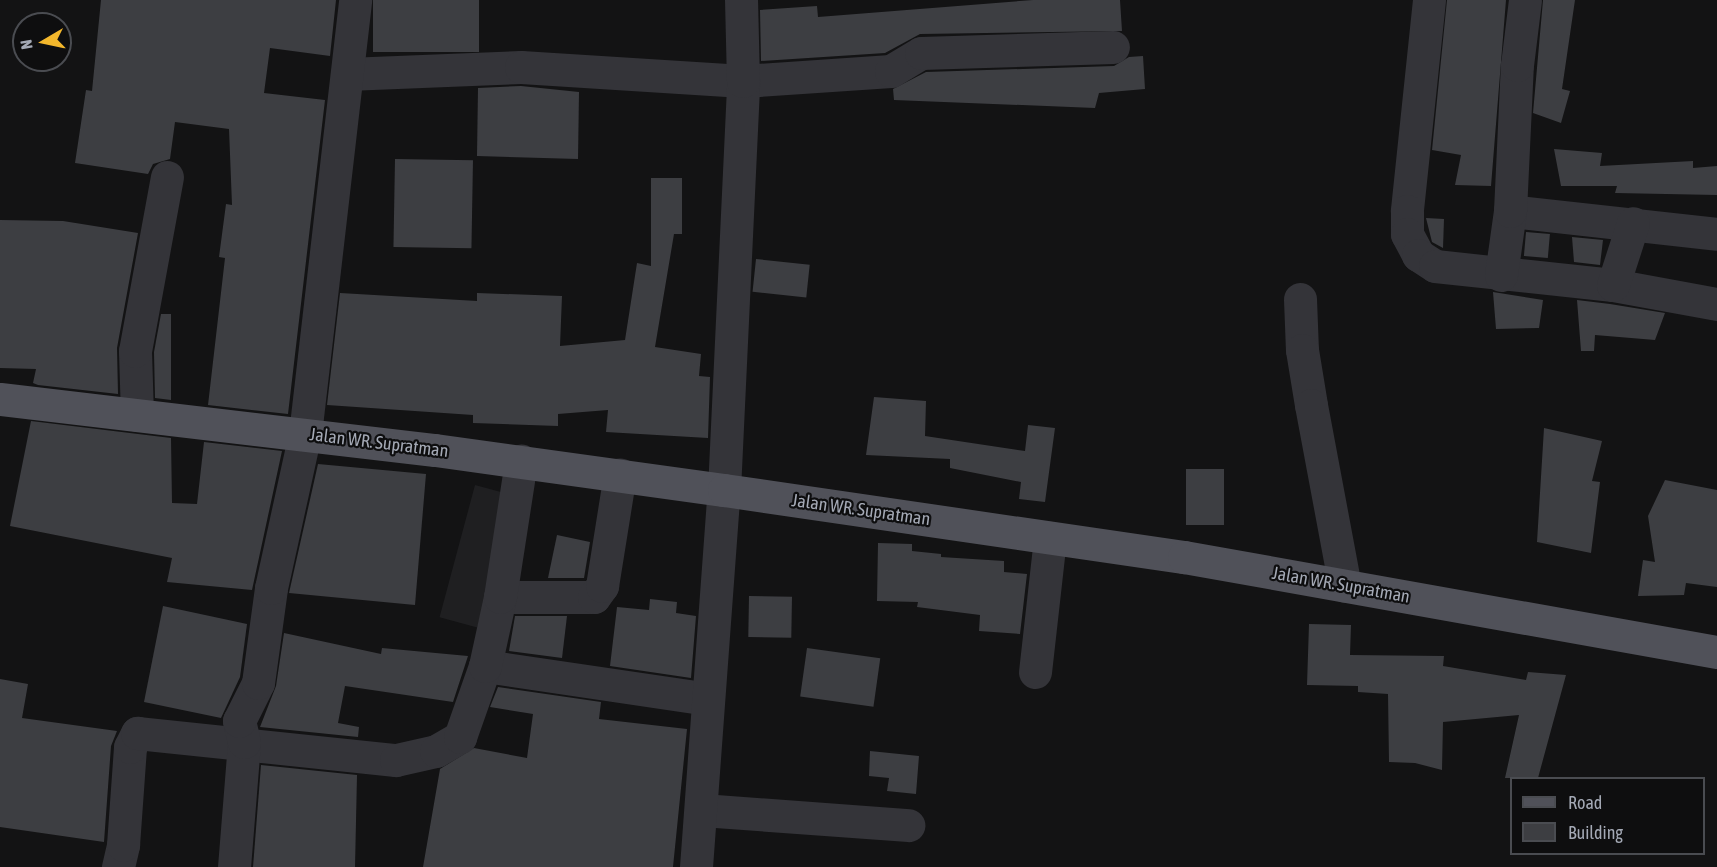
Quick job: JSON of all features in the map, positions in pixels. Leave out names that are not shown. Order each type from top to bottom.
[{"type":"main road","name":"Jalan WR. Supratman","points":[[0,399],[305,434],[620,474],[1050,538],[1345,586],[1717,652]]},
{"type":"street","points":[[234,867],[244,742],[239,721],[258,683],[271,588],[305,434],[355,0]]},
{"type":"street","points":[[696,867],[724,490],[742,81],[741,0]]},
{"type":"street","points":[[1430,0],[1407,234],[1418,255],[1435,267],[1612,285],[1717,304]]},
{"type":"street","points":[[1502,275],[1510,211],[1517,65],[1525,0]]},
{"type":"street","points":[[347,74],[521,67],[742,81],[891,71],[921,53],[1113,47]]},
{"type":"street","points":[[137,415],[135,351],[167,177]]},
{"type":"street","points":[[1510,211],[1717,234]]},
{"type":"street","points":[[1612,285],[1633,223]]},
{"type":"street","points":[[1300,299],[1307,383],[1345,586]]},
{"type":"street","points":[[118,867],[123,845],[130,747],[137,733],[244,742],[396,760],[417,758],[460,737],[485,666],[500,597],[521,461]]},
{"type":"street","points":[[500,597],[594,597],[602,586],[620,474]]},
{"type":"street","points":[[1035,672],[1050,538]]},
{"type":"street","points":[[485,666],[708,699]]},
{"type":"street","points":[[702,810],[908,825]]},
{"type":"shaded area","points":[[475,485],[513,495],[477,627],[440,617]]},
{"type":"building","points":[[101,0],[336,0],[330,56],[270,48],[264,93],[325,100],[288,414],[208,405],[225,258],[219,257],[226,204],[232,205],[229,129],[175,122],[170,159],[153,164],[148,174],[75,163],[86,90],[92,91]]},
{"type":"building","points":[[373,0],[479,0],[479,52],[373,52]]},
{"type":"building","points":[[1033,0],[1120,0],[1122,31],[920,34],[885,53],[761,61],[760,10],[817,6],[818,17]]},
{"type":"building","points":[[1447,0],[1506,0],[1491,186],[1455,185],[1461,155],[1432,150]]},
{"type":"building","points":[[1543,0],[1575,0],[1562,89],[1570,91],[1561,123],[1533,113]]},
{"type":"building","points":[[1143,56],[1145,89],[1099,93],[1095,108],[894,100],[893,89],[926,72],[1114,66],[1129,57]]},
{"type":"building","points":[[521,86],[579,92],[578,159],[477,156],[478,88]]},
{"type":"building","points":[[1554,149],[1602,153],[1600,166],[1693,161],[1693,168],[1717,166],[1717,195],[1615,193],[1617,186],[1561,186]]},
{"type":"building","points":[[395,159],[473,160],[471,248],[393,247]]},
{"type":"building","points":[[651,178],[682,178],[682,234],[674,234],[655,347],[701,354],[699,376],[710,377],[708,438],[606,432],[608,410],[558,414],[558,426],[473,423],[473,415],[327,405],[340,293],[477,301],[477,293],[562,296],[560,346],[625,340],[637,263],[651,266]]},
{"type":"building","points":[[1426,218],[1444,219],[1443,248],[1432,242]]},
{"type":"building","points":[[0,220],[63,221],[138,233],[117,348],[118,394],[38,385],[33,383],[36,369],[0,368]]},
{"type":"building","points":[[1526,232],[1550,234],[1548,258],[1524,256]]},
{"type":"building","points":[[1572,237],[1603,240],[1600,265],[1574,262]]},
{"type":"building","points":[[756,259],[810,265],[806,297],[753,292]]},
{"type":"building","points":[[1493,292],[1543,300],[1539,328],[1496,329]]},
{"type":"building","points":[[1577,300],[1665,313],[1655,340],[1595,335],[1594,351],[1581,351]]},
{"type":"building","points":[[161,314],[171,314],[171,400],[155,398],[154,352]]},
{"type":"building","points":[[874,397],[926,401],[925,436],[1025,451],[1028,425],[1055,428],[1045,502],[1019,499],[1021,482],[950,468],[950,459],[866,455]]},
{"type":"building","points":[[31,421],[171,438],[172,503],[197,504],[204,442],[282,451],[252,590],[167,582],[172,558],[10,526]]},
{"type":"building","points":[[1544,428],[1602,441],[1592,481],[1600,482],[1591,553],[1537,542]]},
{"type":"building","points":[[318,464],[426,474],[415,605],[289,593]]},
{"type":"building","points":[[1186,469],[1224,469],[1224,525],[1186,525]]},
{"type":"building","points":[[1665,480],[1717,490],[1717,587],[1686,583],[1684,595],[1638,596],[1643,560],[1655,562],[1648,516]]},
{"type":"building","points":[[557,535],[590,542],[584,578],[548,578]]},
{"type":"building","points":[[878,543],[912,544],[912,551],[941,554],[941,557],[1004,561],[1004,572],[1027,574],[1020,634],[979,631],[980,615],[917,607],[918,602],[877,601]]},
{"type":"building","points":[[749,596],[792,597],[791,638],[748,637]]},
{"type":"building","points":[[650,599],[677,602],[676,613],[696,616],[691,678],[610,666],[617,607],[649,610]]},
{"type":"building","points":[[163,606],[247,624],[240,677],[221,718],[144,702]]},
{"type":"building","points":[[515,616],[567,616],[562,658],[509,651]]},
{"type":"building","points":[[1309,624],[1351,625],[1350,655],[1444,656],[1443,666],[1526,680],[1528,672],[1566,675],[1538,777],[1505,778],[1519,715],[1443,722],[1442,770],[1415,763],[1389,762],[1388,694],[1358,692],[1358,686],[1307,685]]},
{"type":"building","points":[[284,633],[381,654],[382,648],[468,656],[453,702],[345,686],[338,723],[359,727],[358,737],[260,727],[276,686]]},
{"type":"building","points":[[807,648],[880,658],[873,707],[800,697]]},
{"type":"building","points":[[0,679],[28,684],[22,718],[117,731],[111,746],[104,842],[0,827]]},
{"type":"building","points":[[498,687],[601,702],[599,719],[687,729],[673,867],[423,867],[440,769],[474,748],[527,758],[533,714],[490,707]]},
{"type":"building","points":[[870,751],[919,756],[916,794],[887,791],[889,778],[869,776]]},
{"type":"building","points":[[261,765],[357,775],[355,867],[253,867]]}]
